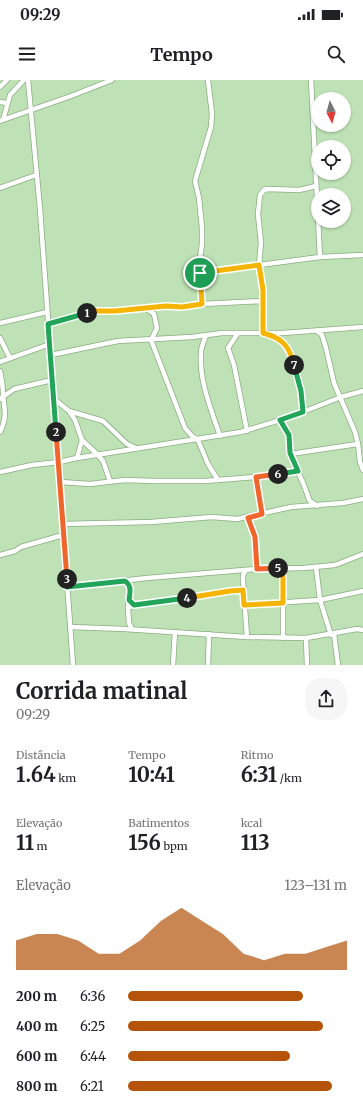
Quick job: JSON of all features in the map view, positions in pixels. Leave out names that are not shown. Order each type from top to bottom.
[{"type":"street","points":[[0,87],[7,80]]},
{"type":"street","points":[[1,120],[10,95],[24,80]]},
{"type":"street","points":[[28,80],[48,312],[73,665]]},
{"type":"street","points":[[1,120],[72,96],[112,80]]},
{"type":"street","points":[[202,304],[200,273],[202,228],[199,198],[195,181],[211,128],[212,114],[208,80]]},
{"type":"street","points":[[311,80],[320,257]]},
{"type":"street","points":[[0,102],[7,103]]},
{"type":"street","points":[[0,188],[36,175]]},
{"type":"street","points":[[263,333],[263,301],[259,265],[261,243],[258,214],[260,195],[264,190],[299,190],[316,186]]},
{"type":"street","points":[[200,273],[320,257],[363,255]]},
{"type":"street","points":[[48,324],[93,311],[115,311],[166,306],[182,307],[202,304],[263,301]]},
{"type":"street","points":[[145,308],[154,314],[157,328],[151,340],[186,428],[193,437],[198,440],[208,464],[218,480]]},
{"type":"street","points":[[1,324],[48,312]]},
{"type":"street","points":[[51,355],[118,341],[238,333],[283,333],[363,327]]},
{"type":"street","points":[[322,335],[324,330]]},
{"type":"street","points":[[317,331],[322,335],[328,353],[334,383],[341,397],[358,444],[360,462],[363,470]]},
{"type":"street","points":[[238,333],[228,348],[234,365],[248,431]]},
{"type":"street","points":[[263,333],[276,337],[289,349],[301,391],[303,412]]},
{"type":"street","points":[[206,335],[201,353],[203,381],[220,436]]},
{"type":"street","points":[[0,338],[10,358]]},
{"type":"street","points":[[0,362],[50,344]]},
{"type":"street","points":[[0,371],[3,386],[2,398],[6,412],[0,432]]},
{"type":"street","points":[[2,398],[14,389],[52,380]]},
{"type":"street","points":[[0,472],[32,465],[59,462],[248,431],[341,397],[363,391]]},
{"type":"street","points":[[53,398],[69,410],[103,421],[128,444],[137,448]]},
{"type":"street","points":[[69,410],[75,420],[82,440],[104,463],[110,481]]},
{"type":"street","points":[[280,420],[289,435],[290,454],[309,500],[317,506]]},
{"type":"street","points":[[77,458],[82,440]]},
{"type":"street","points":[[290,454],[358,444]]},
{"type":"street","points":[[60,482],[90,484],[125,480],[218,480],[256,477],[298,471]]},
{"type":"street","points":[[256,477],[262,514]]},
{"type":"street","points":[[62,524],[151,522],[212,517],[237,519],[248,518],[292,507],[317,506],[363,499]]},
{"type":"street","points":[[248,518],[255,537],[257,569]]},
{"type":"street","points":[[0,555],[63,535]]},
{"type":"street","points":[[67,587],[147,578],[257,569],[335,565],[363,554]]},
{"type":"street","points":[[316,567],[320,600],[333,634],[338,665]]},
{"type":"street","points":[[279,568],[283,577],[283,638]]},
{"type":"street","points":[[246,570],[243,575],[243,590],[247,637]]},
{"type":"street","points":[[125,581],[129,584],[130,588],[128,608],[129,623],[132,629]]},
{"type":"street","points":[[128,608],[134,605],[243,590]]},
{"type":"street","points":[[244,605],[320,600],[363,591]]},
{"type":"street","points":[[129,600],[134,605]]},
{"type":"street","points":[[125,629],[129,623]]},
{"type":"street","points":[[70,627],[132,629],[283,638],[306,638],[357,629],[363,630]]},
{"type":"street","points":[[173,665],[175,632]]},
{"type":"street","points":[[208,665],[209,634]]},
{"type":"street","points":[[306,638],[307,665]]},
{"type":"route","points":[[259,265],[263,290],[263,333],[276,337],[289,349],[301,391],[303,412],[280,420],[289,435],[289,450],[298,471],[256,477],[262,514],[248,518],[255,537],[257,569],[279,568],[283,577],[283,603],[244,605],[243,590],[134,605],[129,600],[130,588],[129,584],[125,581],[67,587],[48,324],[100,310],[115,311],[166,306],[182,307],[202,304],[200,273],[259,265]]}]
